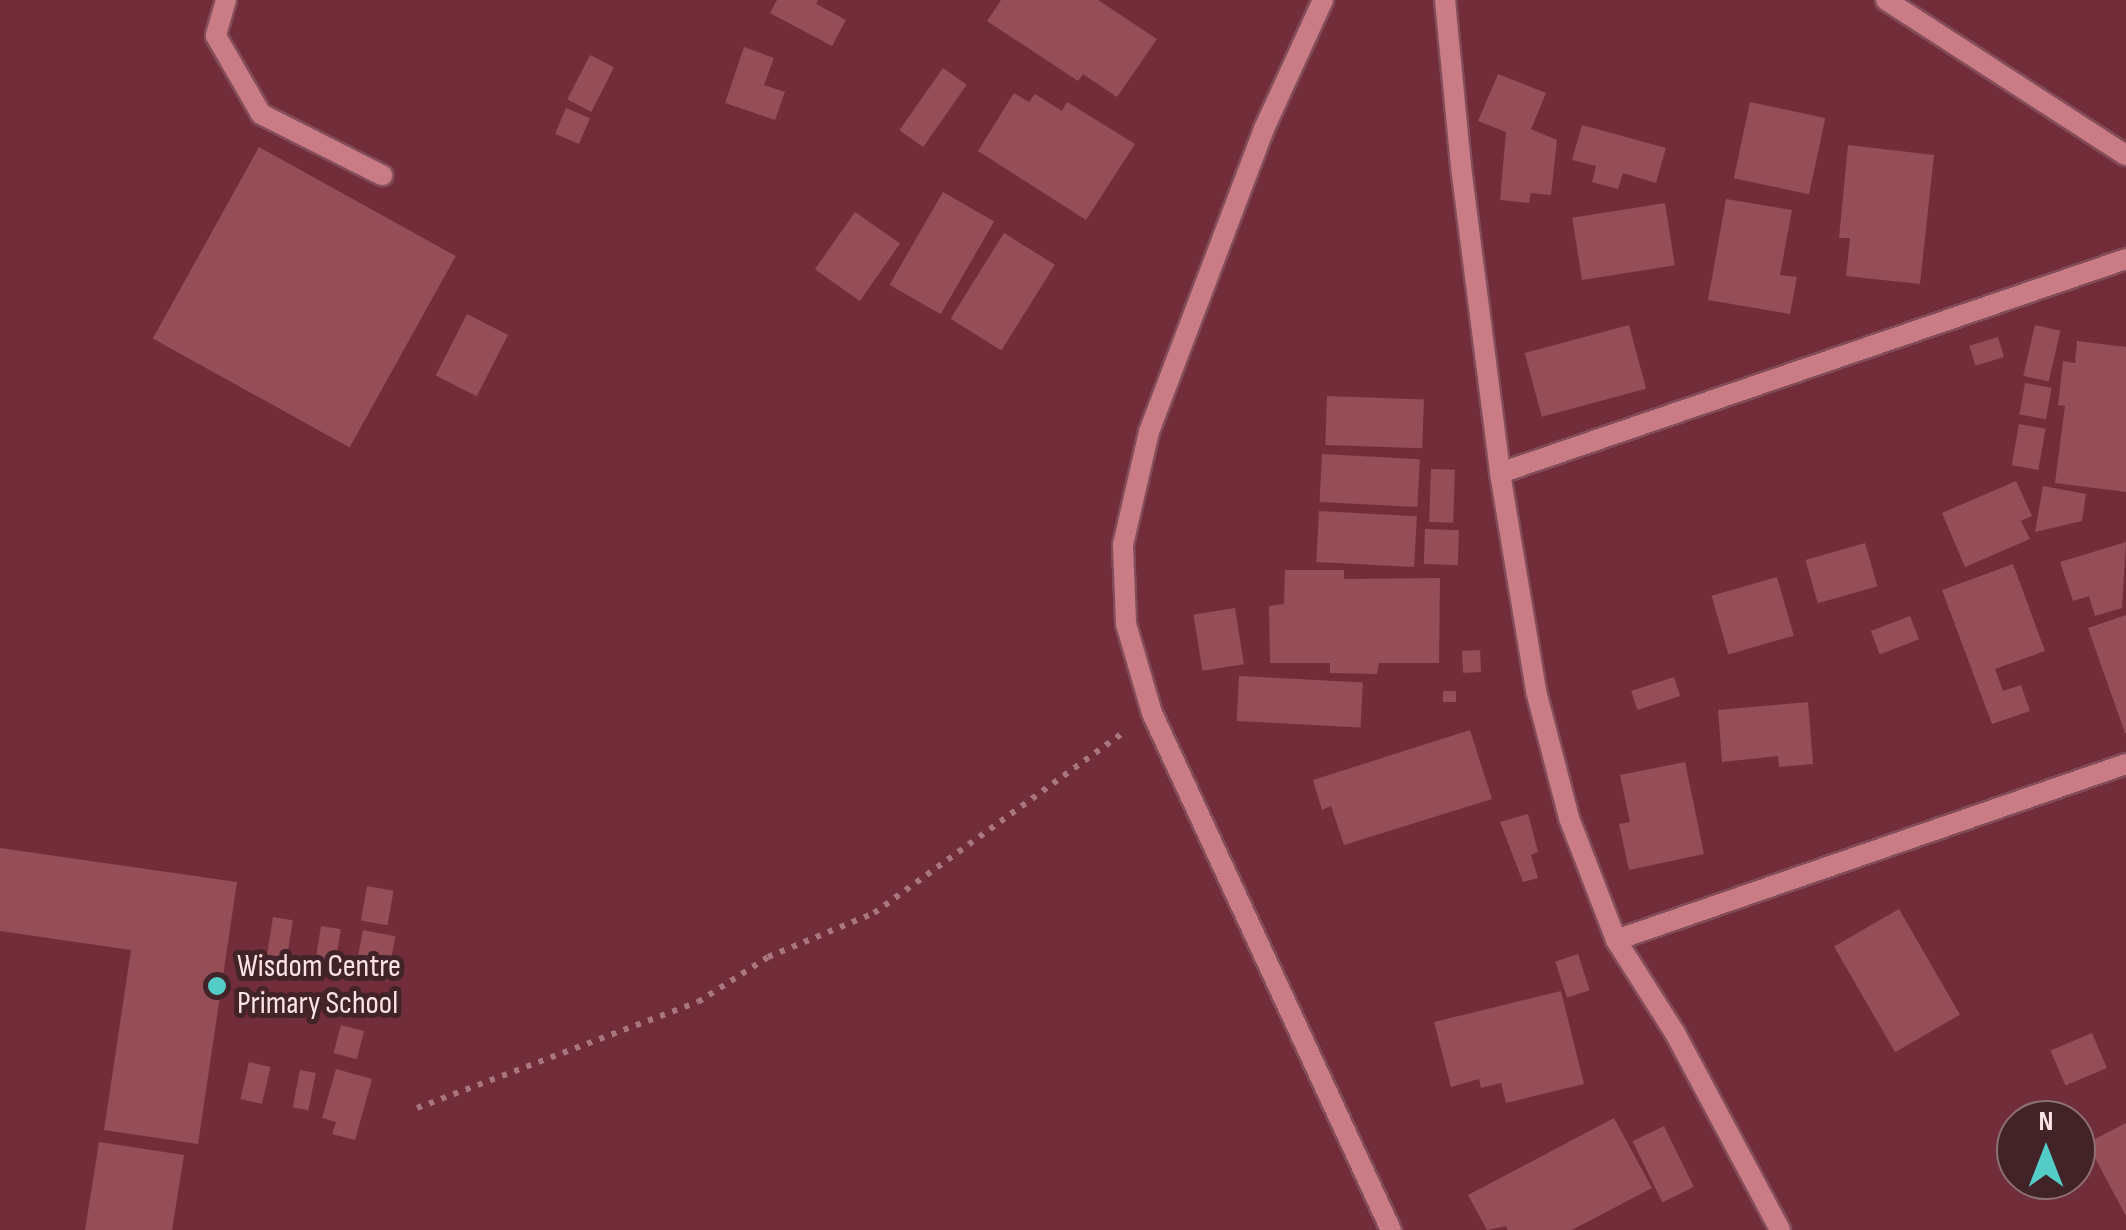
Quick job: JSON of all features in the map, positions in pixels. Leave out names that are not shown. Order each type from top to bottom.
[{"type":"street","points":[[226,0],[216,36],[260,114],[382,175]]},
{"type":"street","points":[[1323,0],[1264,128],[1149,432],[1123,545],[1126,624],[1152,713],[1384,1226]]},
{"type":"street","points":[[1445,0],[1461,166],[1500,472],[1536,690],[1569,818],[1616,940],[1675,1033],[1780,1230]]},
{"type":"street","points":[[1886,0],[2126,155]]},
{"type":"street","points":[[1500,472],[2126,259]]},
{"type":"street","points":[[1616,940],[2126,764]]},
{"type":"path","points":[[416,1108],[698,1002],[768,957],[874,913],[1152,713]]},
{"type":"building","points":[[777,0],[818,0],[816,4],[846,20],[832,46],[770,13]]},
{"type":"building","points":[[1001,0],[1098,0],[1157,39],[1117,97],[1083,74],[1078,81],[987,21]]},
{"type":"building","points":[[744,47],[774,58],[764,85],[785,92],[775,120],[725,103]]},
{"type":"building","points":[[590,55],[614,67],[591,112],[567,100]]},
{"type":"building","points":[[943,68],[967,85],[923,147],[899,130]]},
{"type":"building","points":[[1498,74],[1546,93],[1531,129],[1557,140],[1551,195],[1531,193],[1529,203],[1500,200],[1506,132],[1478,121]]},
{"type":"building","points":[[1014,93],[1029,102],[1035,94],[1062,111],[1067,102],[1135,144],[1086,220],[978,151]]},
{"type":"building","points":[[1750,102],[1825,118],[1809,194],[1734,178]]},
{"type":"building","points":[[566,108],[590,118],[579,144],[555,134]]},
{"type":"building","points":[[1582,125],[1666,148],[1656,183],[1623,173],[1618,189],[1592,182],[1596,166],[1572,160]]},
{"type":"building","points":[[1848,145],[1934,155],[1920,284],[1846,276],[1850,238],[1839,238]]},
{"type":"building","points":[[259,147],[456,256],[350,448],[153,339]]},
{"type":"building","points":[[943,192],[994,222],[941,314],[890,285]]},
{"type":"building","points":[[1726,199],[1792,210],[1780,275],[1797,277],[1790,314],[1708,300]]},
{"type":"building","points":[[1665,203],[1675,265],[1582,280],[1572,218]]},
{"type":"building","points":[[855,212],[900,244],[860,301],[815,269]]},
{"type":"building","points":[[1004,233],[1055,265],[1001,350],[950,319]]},
{"type":"building","points":[[467,314],[508,335],[477,396],[436,375]]},
{"type":"building","points":[[1629,325],[1646,389],[1542,417],[1525,353]]},
{"type":"building","points":[[2035,325],[2060,331],[2049,382],[2023,376]]},
{"type":"building","points":[[1998,337],[2004,357],[1975,366],[1969,346]]},
{"type":"building","points":[[2077,341],[2126,347],[2126,492],[2055,483],[2065,406],[2058,405],[2063,361],[2075,363]]},
{"type":"building","points":[[2025,383],[2052,388],[2046,419],[2019,415]]},
{"type":"building","points":[[1327,396],[1424,399],[1422,448],[1325,445]]},
{"type":"building","points":[[2019,424],[2046,429],[2038,470],[2012,465]]},
{"type":"building","points":[[1322,454],[1420,459],[1417,507],[1319,502]]},
{"type":"building","points":[[1431,469],[1455,470],[1453,523],[1429,522]]},
{"type":"building","points":[[2016,481],[2032,516],[2021,521],[2030,539],[1965,567],[1942,513]]},
{"type":"building","points":[[2043,486],[2086,494],[2082,521],[2035,532]]},
{"type":"building","points":[[1319,511],[1417,516],[1414,567],[1316,562]]},
{"type":"building","points":[[1425,529],[1459,530],[1458,565],[1424,564]]},
{"type":"building","points":[[2126,542],[2122,608],[2095,616],[2089,596],[2073,601],[2060,562]]},
{"type":"building","points":[[1865,543],[1877,586],[1818,603],[1805,560]]},
{"type":"building","points":[[2013,564],[2045,651],[1995,669],[2003,691],[2021,685],[2030,711],[1992,724],[1942,590]]},
{"type":"building","points":[[1285,570],[1344,570],[1344,579],[1440,578],[1439,663],[1379,663],[1377,674],[1330,673],[1330,663],[1270,663],[1269,606],[1284,604]]},
{"type":"building","points":[[1777,577],[1794,636],[1728,654],[1712,596]]},
{"type":"building","points":[[1235,608],[1244,664],[1202,671],[1194,615]]},
{"type":"building","points":[[2126,615],[2126,733],[2125,733],[2088,628]]},
{"type":"building","points":[[1910,616],[1919,639],[1880,654],[1871,631]]},
{"type":"building","points":[[1480,650],[1481,672],[1463,673],[1462,651]]},
{"type":"building","points":[[1239,676],[1363,682],[1360,727],[1237,721]]},
{"type":"building","points":[[1674,677],[1680,696],[1637,710],[1631,691]]},
{"type":"building","points":[[1443,691],[1456,691],[1456,702],[1443,702]]},
{"type":"building","points":[[1808,702],[1813,764],[1779,767],[1778,756],[1722,762],[1718,710]]},
{"type":"building","points":[[1470,730],[1492,799],[1344,845],[1331,806],[1322,810],[1313,780]]},
{"type":"building","points":[[1685,762],[1704,854],[1629,870],[1619,824],[1630,822],[1620,775]]},
{"type":"building","points":[[1528,814],[1538,852],[1531,855],[1538,878],[1523,882],[1500,822]]},
{"type":"building","points":[[0,848],[237,882],[198,1144],[104,1130],[131,950],[0,931]]},
{"type":"building","points":[[367,886],[394,891],[388,925],[361,920]]},
{"type":"building","points":[[1899,909],[1960,1015],[1895,1052],[1834,946]]},
{"type":"building","points":[[273,917],[293,920],[287,958],[267,955]]},
{"type":"building","points":[[321,926],[341,929],[336,962],[316,959]]},
{"type":"building","points":[[363,930],[395,936],[387,981],[354,975]]},
{"type":"building","points":[[1578,954],[1590,990],[1567,998],[1555,961]]},
{"type":"building","points":[[1561,991],[1584,1084],[1506,1103],[1501,1083],[1481,1088],[1479,1079],[1451,1087],[1434,1022]]},
{"type":"building","points":[[341,1025],[364,1031],[357,1059],[333,1053]]},
{"type":"building","points":[[2092,1033],[2107,1068],[2065,1086],[2051,1051]]},
{"type":"building","points":[[249,1062],[270,1067],[262,1104],[240,1099]]},
{"type":"building","points":[[336,1069],[372,1079],[355,1140],[332,1134],[336,1122],[322,1118]]},
{"type":"building","points":[[300,1070],[316,1073],[308,1110],[293,1107]]},
{"type":"building","points":[[1614,1118],[1652,1188],[1572,1230],[1508,1230],[1506,1226],[1487,1230],[1468,1195]]},
{"type":"building","points":[[2126,1123],[2126,1216],[2096,1160],[2096,1138]]},
{"type":"building","points":[[1664,1126],[1694,1187],[1662,1202],[1633,1141]]},
{"type":"building","points":[[99,1142],[184,1155],[172,1230],[85,1230]]},
{"type":"place","name":"Wisdom Centre Primary School","points":[[217,986]]}]
